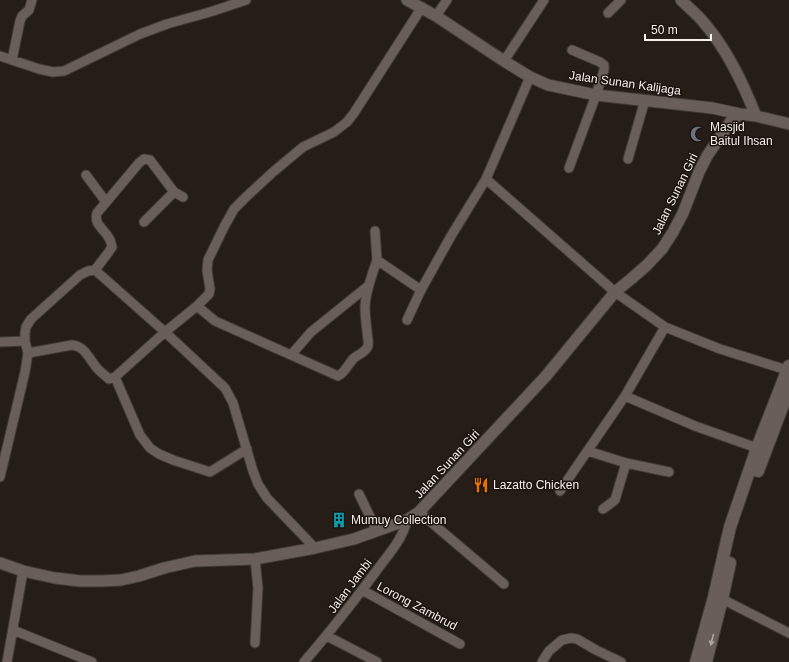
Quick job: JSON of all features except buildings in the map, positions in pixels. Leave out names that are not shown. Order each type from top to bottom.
[{"type":"main road","points":[[696,662],[714,597],[730,527],[757,448],[788,368]]},
{"type":"main road","points":[[706,662],[738,528],[758,470],[789,390]]},
{"type":"street","points":[[12,60],[20,20],[29,10],[32,0]]},
{"type":"street","points":[[0,56],[39,69],[54,72],[64,71],[140,34],[166,24],[246,0]]},
{"type":"street","name":"Jalan Sunan Kalijaga","points":[[407,0],[436,16],[530,77],[548,85],[596,95],[712,108],[789,124]]},
{"type":"street","points":[[436,16],[447,0]]},
{"type":"street","points":[[504,61],[544,0]]},
{"type":"street","points":[[608,12],[621,0]]},
{"type":"street","points":[[681,0],[705,23],[724,49],[738,74],[756,116]]},
{"type":"street","points":[[28,352],[78,345],[96,368],[109,378],[115,377],[165,332],[197,306],[209,294],[210,289],[207,270],[208,260],[234,209],[273,172],[303,147],[334,132],[347,122],[422,8]]},
{"type":"street","points":[[569,168],[604,70],[604,65],[600,62],[572,50]]},
{"type":"street","points":[[407,320],[421,290],[451,236],[486,179],[530,77]]},
{"type":"street","points":[[628,159],[645,100]]},
{"type":"street","name":"Jalan Sunan Giri","points":[[0,563],[23,571],[55,578],[80,581],[122,580],[195,561],[255,559],[315,548],[354,539],[407,520],[419,512],[546,376],[615,292],[647,265],[662,249],[682,213],[707,156],[731,121],[740,114]]},
{"type":"street","points":[[0,477],[25,372],[28,352],[25,341],[26,327],[31,319],[80,275],[88,271],[95,270],[112,247],[110,239],[97,223],[97,213],[144,159],[150,160],[174,192],[183,197]]},
{"type":"street","points":[[86,175],[106,202]]},
{"type":"street","points":[[486,179],[615,292],[665,327],[720,349],[788,368]]},
{"type":"street","points":[[144,222],[174,192]]},
{"type":"street","points":[[197,306],[215,321],[338,376],[342,375],[354,358],[366,351],[368,347],[365,306],[368,286],[377,260],[375,231]]},
{"type":"street","points":[[377,260],[421,290]]},
{"type":"street","points":[[95,270],[225,388],[233,402],[258,484],[267,498],[315,548]]},
{"type":"street","points":[[291,355],[311,332],[368,286]]},
{"type":"street","points":[[560,491],[626,396],[665,327]]},
{"type":"street","points":[[0,342],[25,341]]},
{"type":"street","points":[[115,377],[140,435],[150,448],[159,454],[210,472],[247,449]]},
{"type":"street","points":[[626,396],[695,426],[757,448]]},
{"type":"street","points":[[588,450],[626,463],[669,472]]},
{"type":"street","points":[[603,509],[615,500],[626,463]]},
{"type":"street","points":[[359,494],[377,531]]},
{"type":"street","points":[[419,512],[504,584]]},
{"type":"street","name":"Jalan Jambi","points":[[304,662],[327,636],[362,590],[400,537],[405,529],[407,520]]},
{"type":"street","points":[[255,559],[258,588],[255,643]]},
{"type":"street","points":[[7,662],[23,571]]},
{"type":"street","name":"Lorong Zambrud","points":[[362,590],[460,644]]},
{"type":"street","points":[[722,599],[789,632]]},
{"type":"street","points":[[13,630],[92,662]]},
{"type":"street","points":[[327,636],[377,662]]},
{"type":"street","points":[[542,662],[549,651],[562,640],[571,638],[577,639],[621,662]]},
{"type":"place","name":"Masjid Baitul Ihsan","points":[[698,134]]},
{"type":"place","name":"Lazatto Chicken","points":[[481,485]]},
{"type":"place","name":"Mumuy Collection","points":[[339,520]]}]
